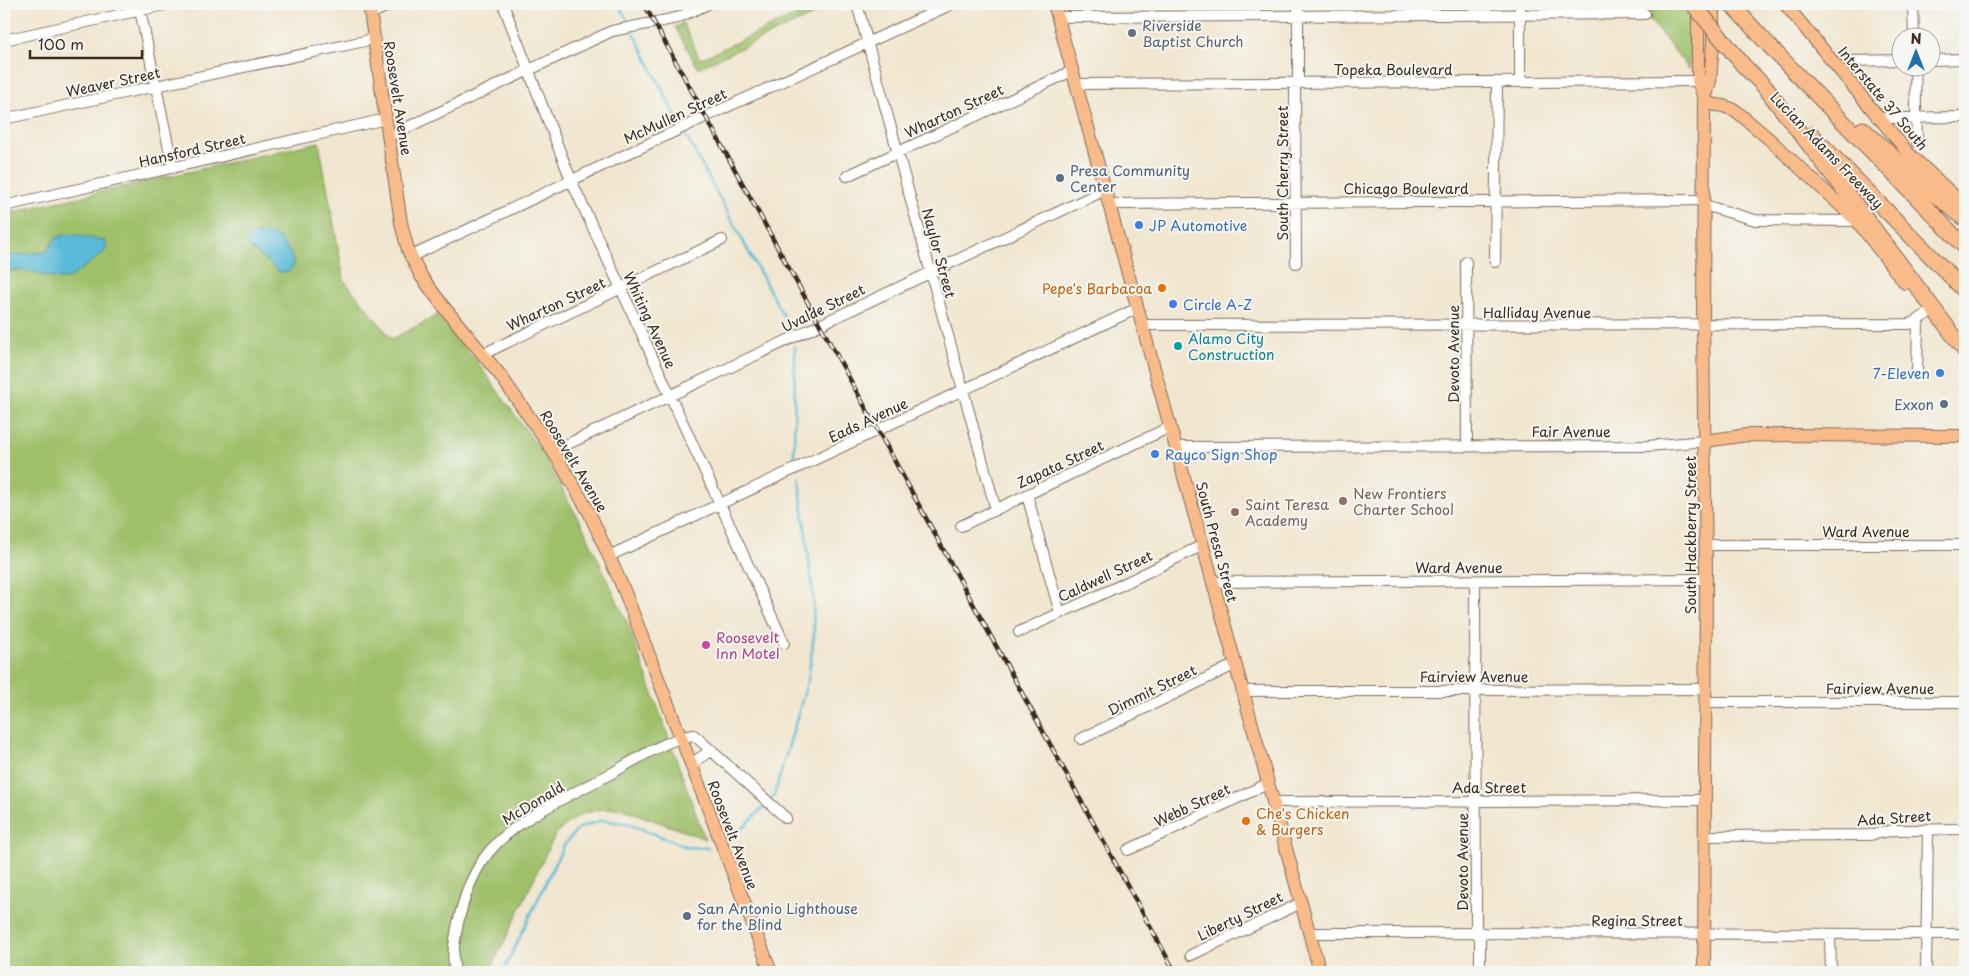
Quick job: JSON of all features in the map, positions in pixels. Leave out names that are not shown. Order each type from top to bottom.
[{"type":"highway","name":"Lucian Adams Freeway","points":[[1693,4],[1744,66],[1965,291]]},
{"type":"highway","points":[[1731,4],[1777,54],[1965,247]]},
{"type":"highway","points":[[1777,54],[1886,148],[1928,189],[1965,219]]},
{"type":"highway","points":[[1763,85],[1965,351]]},
{"type":"main road","name":"South Presa Street","points":[[1054,4],[1213,582],[1234,665],[1320,972]]},
{"type":"main road","name":"South Hackberry Street","points":[[1698,4],[1704,81],[1703,325],[1706,545],[1704,972]]},
{"type":"main road","name":"South Hackberry Street","points":[[1704,81],[1713,43],[1713,4]]},
{"type":"main road","name":"Interstate 37 South","points":[[1785,4],[1877,118],[1910,155],[1965,206]]},
{"type":"main road","name":"Roosevelt Avenue","points":[[369,9],[401,223],[410,257],[442,306],[500,375],[552,451],[589,512],[624,590],[771,972]]},
{"type":"main road","points":[[1704,100],[1735,110],[1742,115],[1857,221],[1929,313],[1965,351]]},
{"type":"main road","name":"Fair Avenue","points":[[1705,441],[1747,435],[1965,436]]},
{"type":"street","points":[[4,40],[140,7],[169,4]]},
{"type":"street","points":[[369,9],[392,4]]},
{"type":"street","name":"Whiting Avenue","points":[[503,4],[571,180],[784,644]]},
{"type":"street","points":[[389,136],[612,31],[676,18],[708,4]]},
{"type":"street","name":"Naylor Street","points":[[857,4],[996,510]]},
{"type":"street","name":"McMullen Street","points":[[410,257],[571,180],[952,4]]},
{"type":"street","name":"South Cherry Street","points":[[1296,263],[1298,4]]},
{"type":"street","points":[[1520,4],[1520,82]]},
{"type":"street","points":[[1913,4],[1914,28]]},
{"type":"street","points":[[140,7],[173,168]]},
{"type":"street","points":[[1058,18],[1645,14]]},
{"type":"street","name":"Weaver Street","points":[[4,120],[374,39]]},
{"type":"street","points":[[1848,61],[1892,60]]},
{"type":"street","points":[[1942,60],[1965,60]]},
{"type":"street","name":"Wharton Street","points":[[847,176],[1072,71]]},
{"type":"street","points":[[1915,78],[1916,142]]},
{"type":"street","name":"Topeka Boulevard","points":[[1076,84],[1704,81]]},
{"type":"street","points":[[1495,262],[1497,82]]},
{"type":"street","points":[[1877,118],[1965,117]]},
{"type":"street","name":"Hansford Street","points":[[4,206],[386,119]]},
{"type":"street","name":"Uvalde Street","points":[[552,451],[1105,190]]},
{"type":"street","name":"Chicago Boulevard","points":[[1110,204],[1704,202],[1755,220],[1857,221]]},
{"type":"street","name":"Wharton Street","points":[[483,354],[722,240]]},
{"type":"street","name":"Devoto Avenue","points":[[1466,262],[1467,446]]},
{"type":"street","name":"Eads Avenue","points":[[609,556],[1138,308]]},
{"type":"street","name":"Halliday Avenue","points":[[1143,325],[1908,324],[1918,321],[1929,313]]},
{"type":"street","points":[[1917,373],[1918,321]]},
{"type":"street","name":"Zapata Street","points":[[961,526],[1170,427]]},
{"type":"street","name":"Fair Avenue","points":[[1176,447],[1648,446],[1705,441]]},
{"type":"street","points":[[1027,495],[1060,613]]},
{"type":"street","name":"Caldwell Street","points":[[1020,632],[1202,545]]},
{"type":"street","name":"Ward Avenue","points":[[1706,545],[1965,545]]},
{"type":"street","name":"Ward Avenue","points":[[1213,582],[1706,579]]},
{"type":"street","name":"Devoto Avenue","points":[[1475,581],[1475,801],[1480,972]]},
{"type":"street","name":"Dimmit Street","points":[[1081,739],[1234,665]]},
{"type":"street","name":"Fairview Avenue","points":[[1242,692],[1705,689]]},
{"type":"street","name":"Fairview Avenue","points":[[1705,702],[1965,702]]},
{"type":"street","points":[[680,738],[694,735],[786,818]]},
{"type":"street","name":"McDonald","points":[[455,971],[455,940],[462,906],[483,859],[519,824],[680,738]]},
{"type":"street","points":[[692,768],[698,759],[712,750]]},
{"type":"street","name":"Webb Street","points":[[1128,850],[1267,784]]},
{"type":"street","name":"Ada Street","points":[[1272,802],[1705,800]]},
{"type":"street","points":[[1926,972],[1928,829]]},
{"type":"street","name":"Ada Street","points":[[1704,836],[1869,835],[1894,830],[1965,829]]},
{"type":"street","name":"Liberty Street","points":[[1191,955],[1301,903]]},
{"type":"street","name":"Regina Street","points":[[1309,933],[1965,934]]},
{"type":"street","points":[[1830,934],[1831,972]]},
{"type":"green space","points":[[820,4],[837,4],[698,68],[675,27],[683,23],[700,59]]},
{"type":"green space","points":[[1637,4],[1690,4],[1689,69]]},
{"type":"green space","points":[[319,142],[344,280],[392,339],[438,315],[475,359],[543,454],[586,533],[627,622],[705,839],[620,808],[597,810],[582,814],[569,822],[557,833],[551,843],[490,972],[4,972],[4,214]]},
{"type":"water","points":[[70,234],[105,241],[107,247],[103,253],[68,279],[59,279],[23,270],[4,271],[4,256],[46,252],[57,237]]},
{"type":"water","points":[[254,234],[270,234],[282,242],[291,255],[292,267],[288,271],[280,272],[248,246],[246,242],[248,237]]},
{"type":"waterway","points":[[618,4],[627,19]]},
{"type":"waterway","points":[[634,33],[678,121]]},
{"type":"waterway","points":[[685,134],[791,330]]},
{"type":"waterway","points":[[794,457],[795,346]]},
{"type":"waterway","points":[[769,801],[774,796],[808,680],[814,635],[813,593],[799,478]]},
{"type":"waterway","points":[[730,840],[766,805]]},
{"type":"waterway","points":[[503,972],[564,845],[579,828],[602,820],[628,824],[688,847],[708,848]]},
{"type":"railway","points":[[644,4],[1175,972]]},
{"type":"place","name":"Riverside Baptist Church","points":[[1132,33]]},
{"type":"place","name":"Presa Community Center","points":[[1060,178]]},
{"type":"place","name":"JP Automotive","points":[[1139,225]]},
{"type":"place","name":"Pepe's Barbacoa","points":[[1162,288]]},
{"type":"place","name":"Circle A-Z","points":[[1173,304]]},
{"type":"place","name":"Alamo City Construction","points":[[1178,346]]},
{"type":"place","name":"7-Eleven","points":[[1940,373]]},
{"type":"place","name":"Exxon","points":[[1944,404]]},
{"type":"place","name":"Rayco Sign Shop","points":[[1155,454]]},
{"type":"place","name":"New Frontiers Charter School","points":[[1343,501]]},
{"type":"place","name":"Saint Teresa Academy","points":[[1235,512]]},
{"type":"place","name":"Roosevelt Inn Motel","points":[[706,645]]},
{"type":"place","name":"Che's Chicken & Burgers","points":[[1246,821]]},
{"type":"place","name":"San Antonio Lighthouse for the Blind","points":[[687,916]]}]
